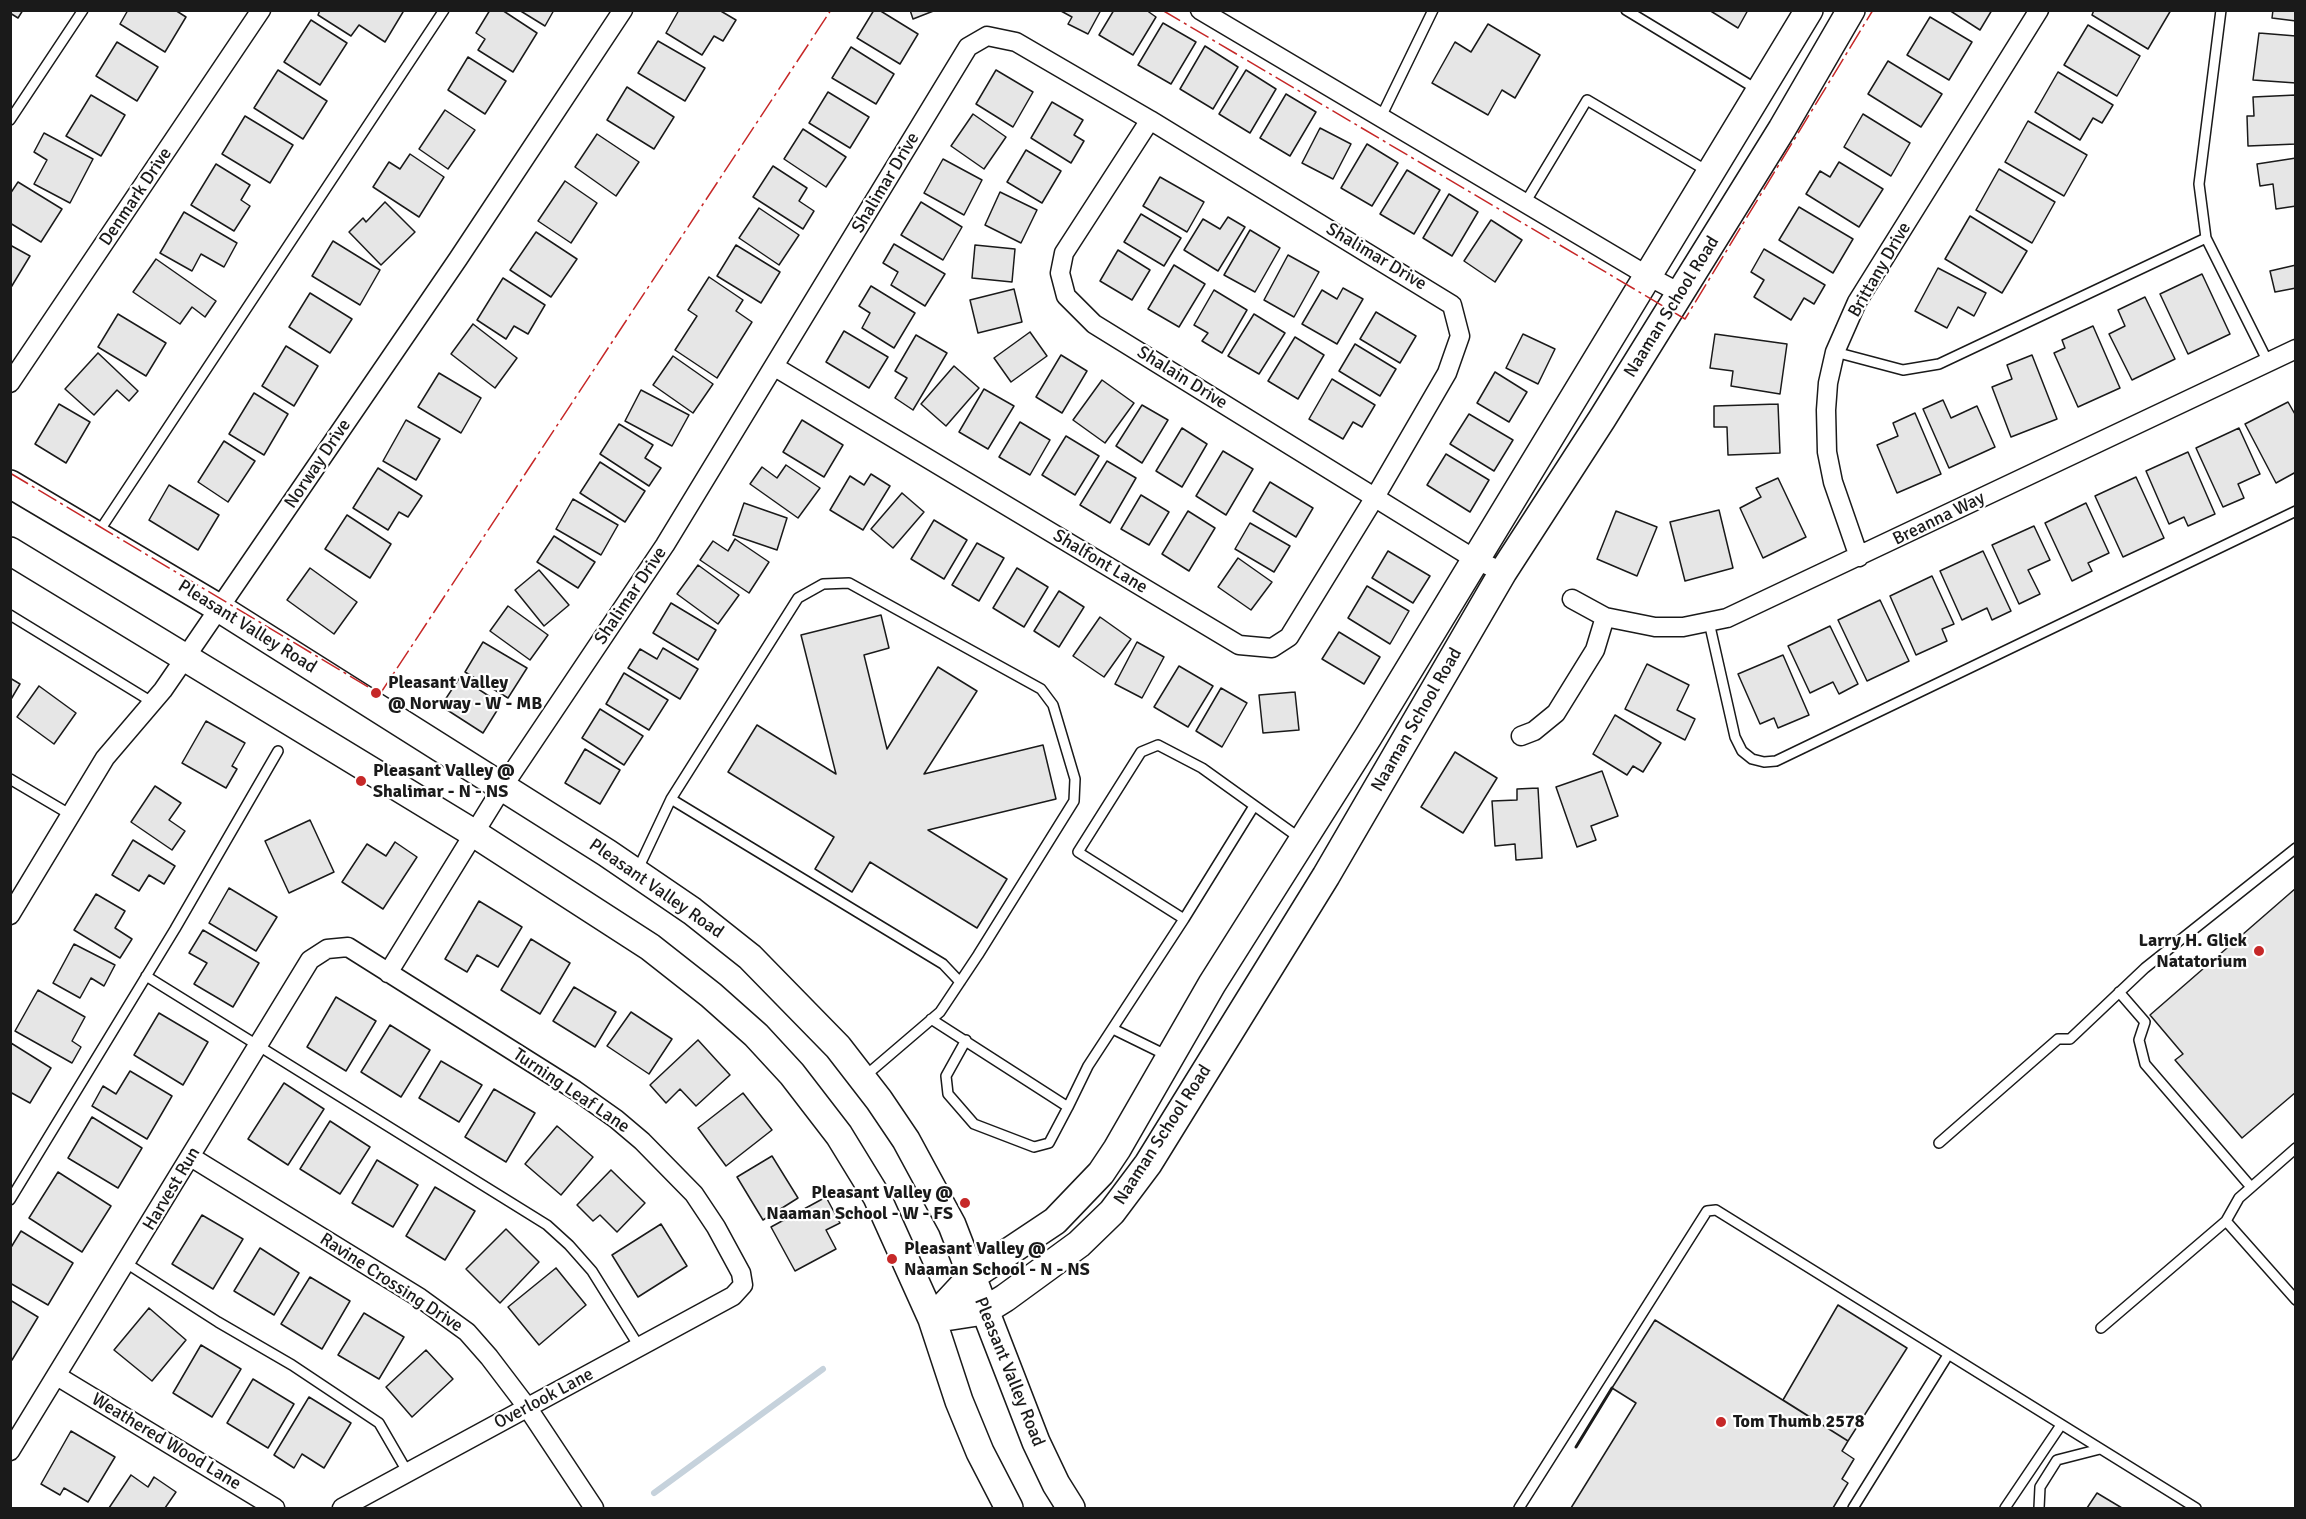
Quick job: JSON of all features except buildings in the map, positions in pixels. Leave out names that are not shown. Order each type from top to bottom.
[{"type":"main road","name":"Naaman School Road","points":[[932,1318],[971,1277],[1055,1221],[1101,1173],[1212,984],[1476,560],[1809,10]]},
{"type":"main road","name":"Naaman School Road","points":[[932,1318],[984,1311],[1079,1244],[1112,1212],[1148,1164],[1326,876],[1503,572],[1782,129],[1851,10]]},
{"type":"main road","name":"Pleasant Valley Road","points":[[10,484],[219,608],[636,873],[692,911],[750,957],[838,1047],[906,1140],[952,1225],[1036,1442],[1071,1509]]},
{"type":"main road","points":[[10,551],[475,834],[650,947],[711,995],[756,1035],[792,1074],[839,1135],[891,1223],[932,1318],[959,1401],[980,1452],[1009,1509]]},
{"type":"street","name":"Denmark Drive","points":[[10,383],[261,10]]},
{"type":"street","name":"Norway Drive","points":[[10,915],[105,759],[185,658],[458,259],[623,10]]},
{"type":"street","points":[[1200,10],[1680,293]]},
{"type":"street","name":"Brittany Drive","points":[[1859,557],[1833,482],[1827,452],[1826,410],[1835,352],[1857,302],[2039,10]]},
{"type":"street","name":"Shalimar Drive","points":[[388,974],[502,788],[665,544],[968,47],[987,36],[1016,42],[1150,120],[1452,305],[1460,336],[1447,374],[1376,497]]},
{"type":"street","name":"Shalain Drive","points":[[1150,120],[1064,253],[1060,273],[1066,296],[1094,324],[1476,560]]},
{"type":"street","name":"Breanna Way","points":[[1572,599],[1605,617],[1655,627],[1683,627],[1727,618],[2268,362],[2292,353]]},
{"type":"street","name":"Shalfont Lane","points":[[774,367],[1239,645],[1272,648],[1289,637],[1376,497]]},
{"type":"street","points":[[1476,560],[1503,572]]},
{"type":"street","points":[[1521,736],[1534,731],[1556,713],[1595,650],[1605,617]]},
{"type":"street","name":"Turning Leaf Lane","points":[[348,947],[575,1090],[642,1141],[694,1194],[716,1227],[741,1273],[743,1285]]},
{"type":"street","name":"Harvest Run","points":[[10,1451],[310,960],[327,949],[348,947]]},
{"type":"street","name":"Ravine Crossing Drive","points":[[191,1157],[445,1314],[467,1332],[528,1407],[594,1509]]},
{"type":"street","name":"Overlook Lane","points":[[342,1509],[640,1348],[733,1296],[743,1285]]},
{"type":"street","name":"Weathered Wood Lane","points":[[57,1376],[275,1509]]},
{"type":"lane","points":[[10,120],[82,10]]},
{"type":"lane","points":[[97,535],[444,10]]},
{"type":"lane","points":[[1381,117],[1433,10]]},
{"type":"lane","points":[[1626,10],[1760,91]]},
{"type":"lane","points":[[2221,10],[2199,184],[2206,238],[2268,362]]},
{"type":"lane","points":[[1525,203],[1587,100],[1711,173]]},
{"type":"lane","points":[[1835,352],[1903,370],[1939,364],[2206,238]]},
{"type":"lane","points":[[1708,622],[1735,737],[1742,751],[1752,759],[1764,762],[1776,760],[2295,511]]},
{"type":"lane","points":[[636,873],[671,799],[798,598],[823,585],[849,583],[1041,689],[1053,705],[1075,779],[1074,801],[940,1012],[862,1078]]},
{"type":"lane","points":[[10,615],[152,702]]},
{"type":"lane","points":[[1184,919],[1078,852],[1141,752],[1158,745],[1202,768],[1303,841]]},
{"type":"lane","points":[[10,1200],[278,752]]},
{"type":"lane","points":[[10,779],[71,815]]},
{"type":"lane","points":[[671,799],[944,964],[960,982]]},
{"type":"lane","points":[[966,1040],[946,1076],[948,1094],[975,1124],[1034,1147],[1049,1143],[1088,1066],[1184,919],[1254,806]]},
{"type":"lane","points":[[1939,1143],[2058,1039],[2070,1039],[2145,968],[2295,848]]},
{"type":"lane","points":[[146,976],[547,1225],[591,1270],[640,1348]]},
{"type":"lane","points":[[2119,992],[2145,1022],[2139,1040],[2145,1064],[2251,1187]]},
{"type":"lane","points":[[931,1019],[1068,1107]]},
{"type":"lane","points":[[1113,1029],[1170,1057]]},
{"type":"lane","points":[[2100,1328],[2226,1221],[2239,1198],[2295,1148]]},
{"type":"lane","points":[[1519,1509],[1707,1211],[1716,1210],[2196,1509]]},
{"type":"lane","points":[[2226,1221],[2295,1300]]},
{"type":"lane","points":[[126,1263],[218,1322],[292,1365],[379,1423],[408,1473]]},
{"type":"lane","points":[[1853,1509],[1948,1355]]},
{"type":"lane","points":[[2005,1509],[2061,1425]]},
{"type":"lane","points":[[2039,1509],[2040,1487],[2057,1460],[2100,1449]]},
{"type":"waterway","points":[[654,1493],[823,1369]]},
{"type":"wall","points":[[1576,1447],[1612,1388]]},
{"type":"power","points":[[10,473],[380,694],[831,10]]},
{"type":"power","points":[[1162,10],[1685,319],[1873,10]]},
{"type":"place","name":"Pleasant Valley @ Norway - W - MB","points":[[376,693]]},
{"type":"place","name":"Pleasant Valley @ Shalimar - N - NS","points":[[361,781]]},
{"type":"place","name":"Larry H. Glick Natatorium","points":[[2259,951]]},
{"type":"place","name":"Pleasant Valley @ Naaman School - W - FS","points":[[965,1203]]},
{"type":"place","name":"Pleasant Valley @ Naaman School - N - NS","points":[[892,1259]]},
{"type":"place","name":"Tom Thumb 2578","points":[[1721,1422]]}]
